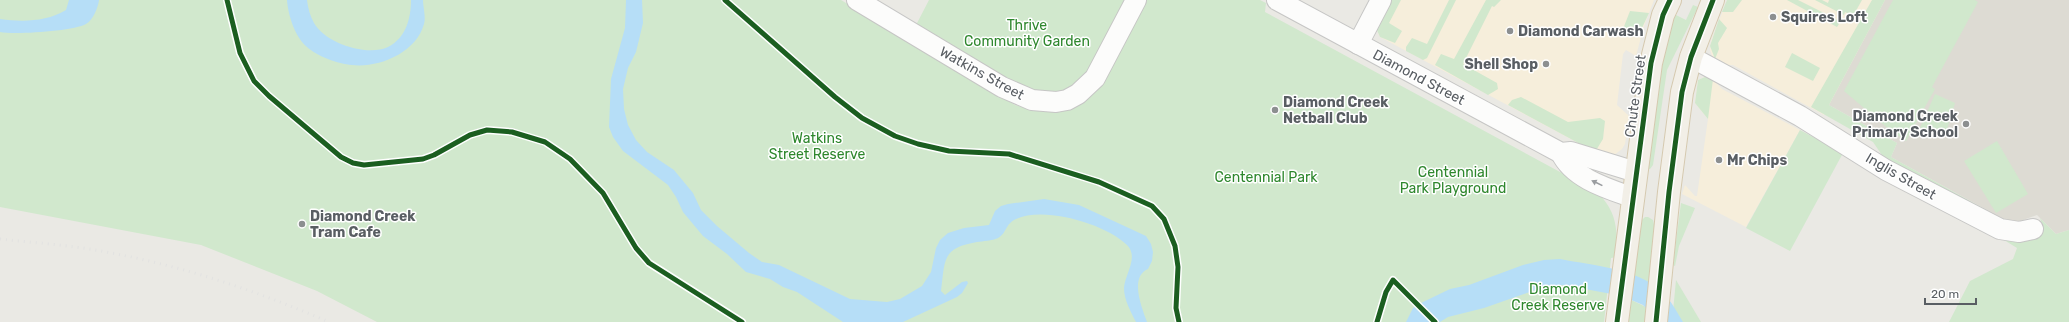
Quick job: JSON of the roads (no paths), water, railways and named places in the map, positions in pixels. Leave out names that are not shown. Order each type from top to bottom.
[{"type":"main road","name":"Chute Street","points":[[1618,322],[1624,259],[1634,198],[1650,62],[1663,15],[1670,0]]},
{"type":"main road","points":[[1656,322],[1669,192],[1682,92],[1691,57],[1713,0]]},
{"type":"main road","points":[[1636,172],[1648,176],[1669,192]]},
{"type":"main road","points":[[1634,198],[1647,198],[1669,192]]},
{"type":"street","name":"Watkins Street","points":[[857,0],[1002,87],[1032,100],[1056,102],[1068,100],[1078,94],[1095,78],[1136,0]]},
{"type":"street","name":"Diamond Street","points":[[1277,0],[1561,153],[1568,164],[1587,178],[1634,198]]},
{"type":"street","points":[[1358,44],[1381,0]]},
{"type":"street","name":"Inglis Street","points":[[1691,57],[1800,116],[1886,170],[2000,229],[2019,232],[2033,229]]},
{"type":"street","name":"Diamond Street","points":[[1561,153],[1571,152],[1636,172]]},
{"type":"water","points":[[69,0],[99,0],[93,17],[86,24],[70,29],[44,32],[0,32],[0,19],[25,21],[50,17],[66,10]]},
{"type":"water","points":[[287,0],[307,0],[311,18],[319,30],[327,37],[337,42],[358,49],[379,50],[394,43],[406,27],[410,14],[411,0],[423,0],[425,21],[420,34],[405,51],[385,61],[374,64],[352,65],[334,61],[322,56],[311,50],[303,43],[293,25]]},
{"type":"water","points":[[626,0],[642,0],[643,23],[636,52],[628,68],[623,89],[624,109],[628,125],[636,140],[647,152],[674,170],[693,193],[701,210],[717,226],[762,262],[779,265],[850,299],[887,302],[900,299],[922,286],[931,272],[936,248],[940,240],[948,233],[964,228],[989,225],[995,211],[1001,206],[1044,199],[1079,205],[1146,236],[1151,244],[1153,252],[1152,261],[1148,269],[1142,273],[1139,279],[1138,293],[1147,322],[1136,322],[1125,297],[1124,288],[1132,260],[1132,255],[1127,245],[1117,237],[1090,224],[1058,216],[1028,216],[1016,219],[1010,223],[1003,234],[998,238],[966,245],[951,252],[945,263],[941,291],[945,295],[962,282],[967,281],[968,283],[962,293],[957,297],[903,322],[843,322],[797,292],[783,287],[770,279],[746,272],[727,254],[703,236],[683,212],[668,185],[623,151],[613,137],[609,127],[611,79],[625,28]]},
{"type":"water","points":[[1560,259],[1602,266],[1644,279],[1666,296],[1683,322],[1659,322],[1643,305],[1622,296],[1564,285],[1547,286],[1484,308],[1448,317],[1440,322],[1406,322],[1413,308],[1450,289],[1469,285],[1523,265],[1544,260]]},
{"type":"railway","points":[[0,239],[93,250],[163,264],[247,290],[329,322]]},
{"type":"place","name":"Squires Loft","points":[[1773,17]]},
{"type":"place","name":"Diamond Carwash","points":[[1510,31]]},
{"type":"place","name":"Shell Shop","points":[[1546,64]]},
{"type":"place","name":"Diamond Creek Netball Club","points":[[1275,110]]},
{"type":"place","name":"Diamond Creek Primary School","points":[[1966,124]]},
{"type":"place","name":"Mr Chips","points":[[1719,160]]},
{"type":"place","name":"Diamond Creek Tram Cafe","points":[[302,224]]},
{"type":"park label","name":"Thrive Community Garden","points":[[1027,34]]},
{"type":"park label","name":"Watkins Street Reserve","points":[[817,146]]},
{"type":"park label","name":"Centennial Park","points":[[1266,177]]},
{"type":"park label","name":"Centennial Park Playground","points":[[1453,180]]},
{"type":"park label","name":"Diamond Creek Reserve","points":[[1558,298]]}]
